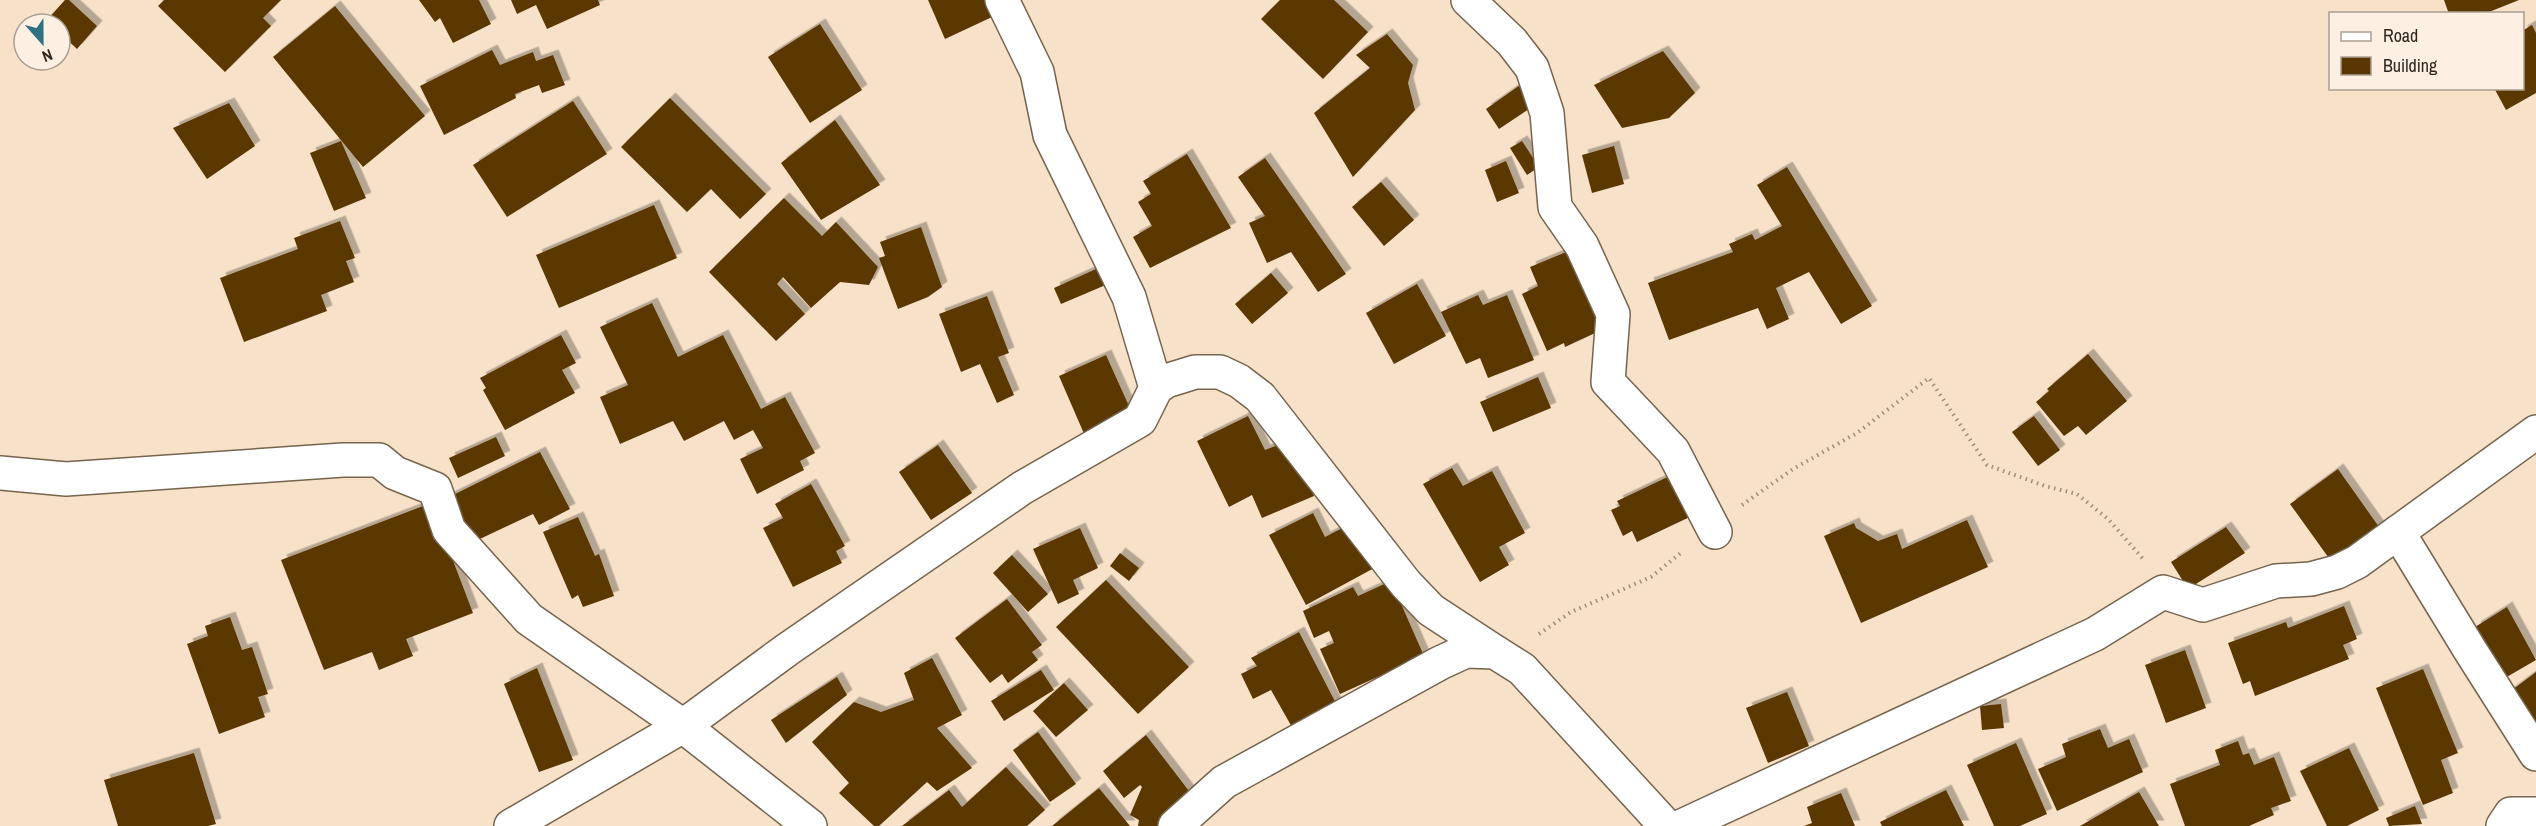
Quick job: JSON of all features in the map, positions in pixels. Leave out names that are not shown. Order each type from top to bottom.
[{"type":"street","points":[[1002,0],[1037,72],[1050,135],[1129,297],[1156,388]]},
{"type":"street","points":[[1468,0],[1512,42],[1532,68],[1547,113],[1555,207],[1582,246],[1613,314],[1608,382],[1673,451],[1715,532]]},
{"type":"street","points":[[511,826],[683,726],[788,650],[1022,488],[1140,420],[1156,388],[1166,381],[1195,372],[1220,372],[1239,381],[1260,397],[1406,584],[1431,610],[1522,669],[1666,826]]},
{"type":"street","points":[[1682,826],[2095,634],[2163,592],[2203,605],[2276,581],[2311,579],[2337,572],[2358,562],[2536,432]]},
{"type":"street","points":[[0,473],[66,480],[343,460],[379,460],[395,473],[435,489],[449,530],[529,619],[683,726],[810,826]]},
{"type":"street","points":[[2398,532],[2469,650],[2536,754]]},
{"type":"street","points":[[1175,826],[1224,782],[1440,663],[1466,651],[1503,657]]},
{"type":"street","points":[[2503,826],[2511,814],[2536,814]]},
{"type":"path","points":[[1503,657],[1571,612],[1651,577],[1680,554],[1715,532],[1744,503],[1793,469],[1857,433],[1929,378],[1987,465],[2044,486],[2077,494],[2108,519],[2133,545],[2163,592]]},
{"type":"building","points":[[65,0],[69,0],[97,26],[77,49],[72,44],[72,12],[54,12]]},
{"type":"building","points":[[164,0],[281,0],[263,18],[271,26],[225,72],[158,6]]},
{"type":"building","points":[[419,0],[479,0],[491,24],[453,43],[440,18],[435,22]]},
{"type":"building","points":[[511,0],[598,0],[600,5],[547,29],[536,5],[517,14]]},
{"type":"building","points":[[928,0],[984,0],[992,17],[945,39]]},
{"type":"building","points":[[1280,0],[1334,0],[1368,32],[1323,79],[1261,19]]},
{"type":"building","points":[[2444,0],[2519,0],[2489,12],[2448,12]]},
{"type":"building","points":[[335,6],[425,116],[363,167],[273,57]]},
{"type":"building","points":[[820,24],[862,90],[810,123],[768,57]]},
{"type":"building","points":[[2532,25],[2536,33],[2536,93],[2506,110],[2495,90],[2524,90],[2524,30]]},
{"type":"building","points":[[1387,34],[1413,65],[1408,83],[1415,110],[1353,177],[1314,113],[1370,68],[1356,55]]},
{"type":"building","points":[[492,50],[500,65],[533,52],[536,61],[553,55],[565,85],[542,93],[539,85],[515,94],[516,98],[444,135],[420,86]]},
{"type":"building","points":[[1663,51],[1695,93],[1669,118],[1622,128],[1594,85]]},
{"type":"building","points":[[1523,83],[1538,103],[1499,129],[1486,109]]},
{"type":"building","points":[[670,98],[766,194],[740,219],[711,189],[687,212],[621,147]]},
{"type":"building","points":[[573,101],[607,154],[507,217],[473,165]]},
{"type":"building","points":[[229,103],[255,146],[207,179],[173,128]]},
{"type":"building","points":[[835,120],[880,185],[821,220],[781,163]]},
{"type":"building","points":[[341,141],[366,198],[334,211],[310,153]]},
{"type":"building","points":[[1522,141],[1539,167],[1527,175],[1510,148]]},
{"type":"building","points":[[1614,146],[1624,184],[1592,193],[1582,155]]},
{"type":"building","points":[[1187,154],[1231,228],[1150,268],[1133,237],[1152,226],[1138,202],[1151,194],[1143,181]]},
{"type":"building","points":[[1265,158],[1346,274],[1318,292],[1291,252],[1267,263],[1249,223],[1265,216],[1238,177]]},
{"type":"building","points":[[1506,161],[1519,193],[1497,202],[1485,170]]},
{"type":"building","points":[[1787,167],[1872,306],[1841,324],[1809,272],[1776,288],[1789,319],[1767,329],[1758,308],[1669,340],[1648,283],[1733,252],[1729,244],[1752,234],[1755,240],[1782,226],[1757,185]]},
{"type":"building","points":[[1381,182],[1414,220],[1384,246],[1352,207]]},
{"type":"building","points":[[784,198],[822,236],[836,222],[878,267],[869,285],[840,282],[811,308],[783,277],[777,284],[805,314],[776,341],[709,272]]},
{"type":"building","points":[[654,205],[677,258],[559,308],[536,255]]},
{"type":"building","points":[[340,221],[355,258],[346,261],[354,282],[321,295],[327,311],[244,342],[220,278],[298,249],[294,238]]},
{"type":"building","points":[[921,227],[942,287],[928,297],[898,309],[879,258],[885,256],[880,242]]},
{"type":"building","points":[[1571,250],[1606,328],[1565,347],[1564,343],[1547,351],[1522,294],[1538,286],[1530,267]]},
{"type":"building","points":[[1107,264],[1115,281],[1061,304],[1054,288]]},
{"type":"building","points":[[1271,273],[1288,293],[1252,324],[1235,304]]},
{"type":"building","points":[[1417,284],[1446,336],[1394,364],[1366,313]]},
{"type":"building","points":[[1478,295],[1483,305],[1507,295],[1534,360],[1488,378],[1480,358],[1466,364],[1441,312]]},
{"type":"building","points":[[987,296],[1009,353],[998,357],[1014,395],[997,403],[980,364],[961,372],[939,314]]},
{"type":"building","points":[[652,303],[678,357],[723,335],[761,409],[785,397],[815,453],[800,461],[804,470],[757,494],[740,459],[763,448],[753,430],[734,440],[724,421],[684,441],[673,421],[620,444],[600,397],[628,385],[600,327]]},
{"type":"building","points":[[561,335],[576,363],[562,370],[575,393],[505,430],[483,390],[486,388],[480,378]]},
{"type":"building","points":[[2088,354],[2127,401],[2086,435],[2078,426],[2064,436],[2036,402],[2049,391],[2047,389]]},
{"type":"building","points":[[1106,355],[1133,415],[1085,436],[1059,376]]},
{"type":"building","points":[[1538,377],[1551,408],[1493,432],[1480,402]]},
{"type":"building","points":[[1248,416],[1265,450],[1291,440],[1314,496],[1262,518],[1252,495],[1229,507],[1197,441]]},
{"type":"building","points":[[2034,416],[2060,450],[2038,466],[2012,432]]},
{"type":"building","points":[[496,437],[505,456],[458,478],[449,458]]},
{"type":"building","points":[[938,445],[972,493],[931,520],[899,472]]},
{"type":"building","points":[[540,452],[570,509],[539,525],[533,514],[465,546],[443,500]]},
{"type":"building","points":[[1452,468],[1463,486],[1492,471],[1525,533],[1499,547],[1509,565],[1480,582],[1423,484]]},
{"type":"building","points":[[2338,469],[2379,527],[2331,561],[2290,504]]},
{"type":"building","points":[[1676,473],[1696,514],[1637,542],[1632,531],[1623,536],[1611,510],[1620,506],[1617,501]]},
{"type":"building","points":[[811,484],[845,546],[836,551],[842,563],[793,587],[763,528],[783,518],[775,504]]},
{"type":"building","points":[[431,503],[473,613],[406,639],[413,656],[379,670],[372,652],[324,670],[281,560]]},
{"type":"building","points":[[1313,513],[1325,537],[1352,523],[1376,567],[1306,605],[1269,535]]},
{"type":"building","points":[[578,517],[595,556],[599,554],[614,596],[583,607],[578,595],[572,599],[543,532]]},
{"type":"building","points":[[1967,520],[1988,567],[1861,623],[1824,536],[1854,523],[1856,528],[1878,541],[1897,534],[1902,549]]},
{"type":"building","points":[[2226,527],[2245,553],[2188,589],[2171,562]]},
{"type":"building","points":[[1080,528],[1098,568],[1073,580],[1079,594],[1058,604],[1033,549]]},
{"type":"building","points":[[1120,553],[1139,568],[1129,581],[1110,566]]},
{"type":"building","points":[[1012,555],[1048,594],[1028,612],[993,573]]},
{"type":"building","points":[[1106,580],[1189,667],[1138,714],[1056,627]]},
{"type":"building","points":[[1391,581],[1424,656],[1340,694],[1320,649],[1334,643],[1329,631],[1314,638],[1303,611],[1353,587],[1358,596]]},
{"type":"building","points":[[1007,599],[1042,645],[1032,652],[1038,660],[1008,683],[1002,674],[990,683],[955,638]]},
{"type":"building","points":[[2344,606],[2357,639],[2343,645],[2349,659],[2255,696],[2250,681],[2243,684],[2228,643],[2286,622],[2288,628]]},
{"type":"building","points":[[2507,607],[2536,660],[2505,678],[2475,627]]},
{"type":"building","points":[[230,617],[242,650],[252,647],[268,694],[258,697],[265,717],[219,734],[187,644],[208,636],[205,626]]},
{"type":"building","points":[[1299,632],[1342,715],[1297,736],[1271,690],[1253,699],[1241,674],[1257,666],[1251,658]]},
{"type":"building","points":[[2185,650],[2206,708],[2166,723],[2145,665]]},
{"type":"building","points":[[932,658],[962,715],[937,728],[972,768],[937,791],[927,782],[879,826],[874,826],[839,793],[849,783],[812,742],[854,702],[881,712],[914,700],[904,673]]},
{"type":"building","points":[[537,668],[573,760],[539,772],[504,684]]},
{"type":"building","points":[[2423,669],[2458,753],[2441,760],[2453,793],[2423,805],[2376,688]]},
{"type":"building","points":[[1041,670],[1054,690],[1004,721],[991,701]]},
{"type":"building","points":[[2536,672],[2536,739],[2504,696]]},
{"type":"building","points":[[837,677],[847,695],[786,743],[771,720]]},
{"type":"building","points":[[1064,683],[1088,710],[1056,737],[1033,711]]},
{"type":"building","points":[[1787,692],[1809,746],[1768,763],[1746,708]]},
{"type":"building","points":[[2001,704],[2004,728],[1982,730],[1980,706]]},
{"type":"building","points":[[2100,729],[2108,748],[2129,739],[2143,772],[2057,811],[2038,769],[2066,757],[2062,744]]},
{"type":"building","points":[[1038,732],[1076,784],[1050,802],[1013,750]]},
{"type":"building","points":[[1146,735],[1189,791],[1167,826],[1138,826],[1139,820],[1130,815],[1142,787],[1140,785],[1124,798],[1103,771]]},
{"type":"building","points":[[2238,741],[2243,755],[2249,753],[2254,765],[2274,757],[2291,801],[2271,808],[2274,815],[2249,826],[2185,826],[2170,784],[2220,765],[2215,750]]},
{"type":"building","points":[[2016,743],[2047,814],[2020,826],[1994,826],[1967,765]]},
{"type":"building","points":[[2349,748],[2379,810],[2347,826],[2327,826],[2300,771]]},
{"type":"building","points":[[194,753],[216,824],[208,826],[118,826],[104,780]]},
{"type":"building","points":[[1006,767],[1045,810],[1027,826],[902,826],[949,790],[962,807]]},
{"type":"building","points":[[1099,788],[1130,826],[1052,826]]},
{"type":"building","points":[[1946,790],[1964,826],[1882,826],[1880,822]]},
{"type":"building","points":[[2139,792],[2159,826],[2080,826]]},
{"type":"building","points":[[1841,793],[1855,826],[1804,826],[1812,823],[1807,807]]},
{"type":"building","points":[[2415,806],[2422,824],[2389,826],[2386,818]]}]
